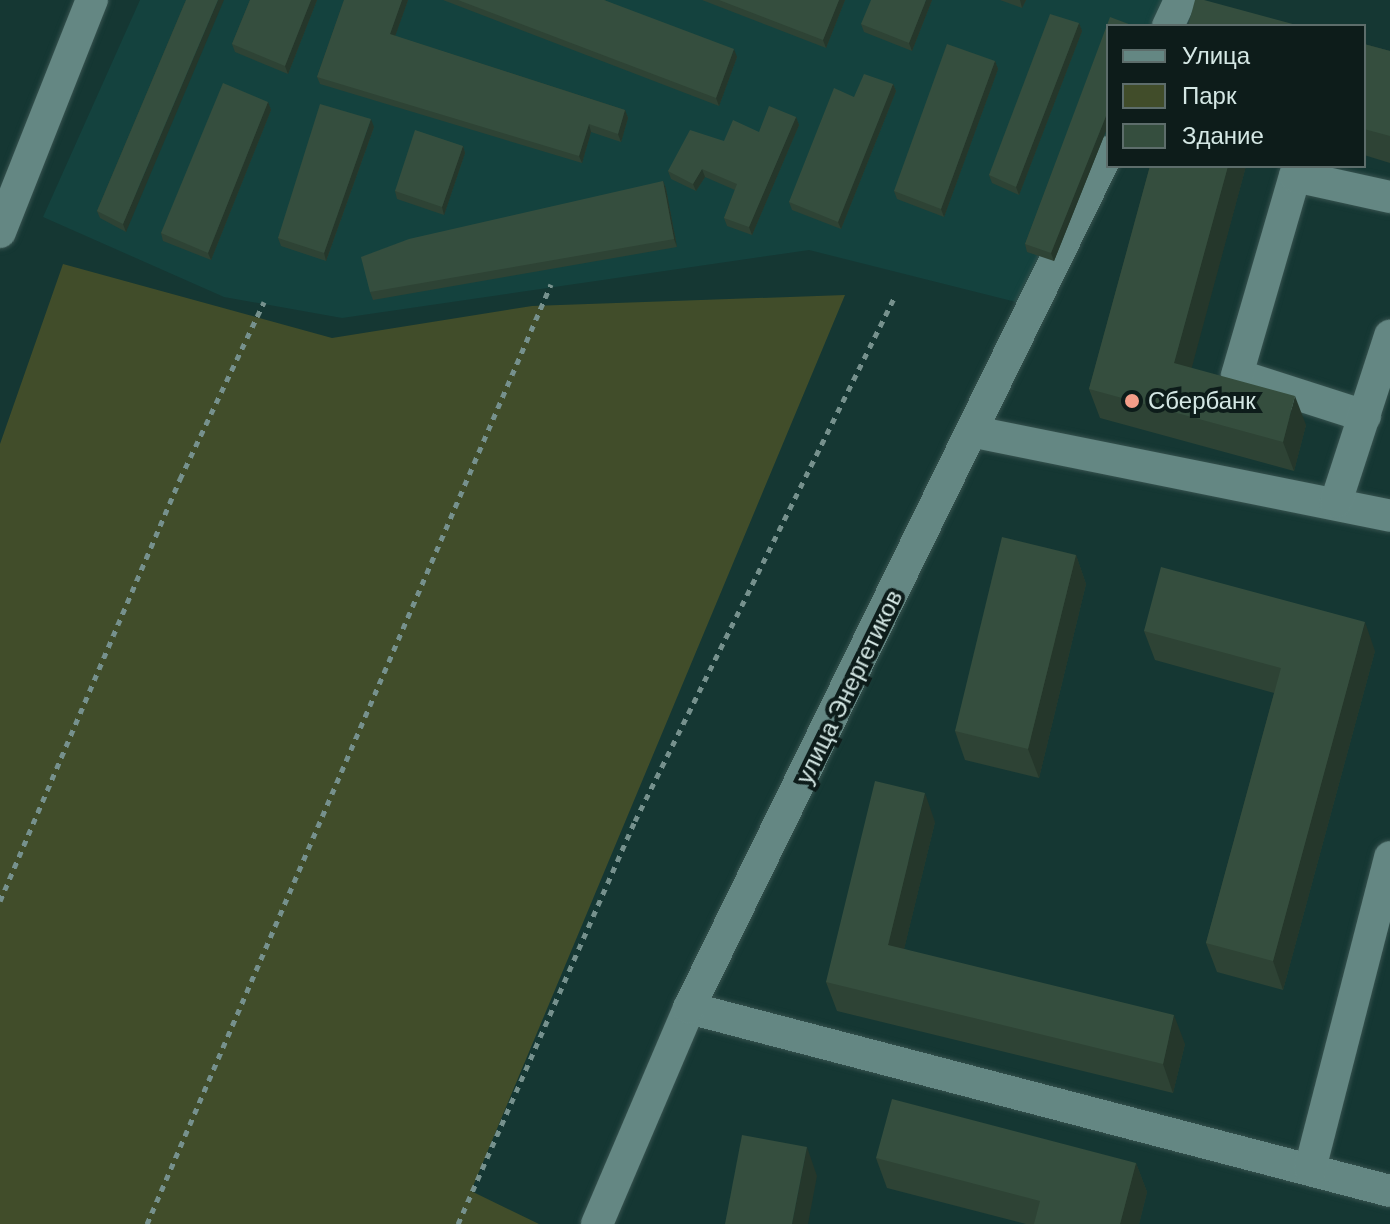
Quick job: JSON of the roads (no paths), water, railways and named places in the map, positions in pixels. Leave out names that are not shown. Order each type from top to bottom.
[{"type":"street","points":[[0,232],[92,0]]},
{"type":"street","points":[[1169,24],[1180,0]]},
{"type":"street","name":"улица Энергетиков","points":[[597,1224],[689,1008],[975,432],[1106,156]]},
{"type":"street","points":[[1365,416],[1237,375],[1295,176],[1390,197]]},
{"type":"street","points":[[1336,502],[1390,336]]},
{"type":"street","points":[[975,432],[1336,502],[1390,516]]},
{"type":"street","points":[[1310,1169],[1390,857]]},
{"type":"street","points":[[689,1008],[1390,1191]]},
{"type":"place","name":"Сбербанк","points":[[1132,401]]}]
